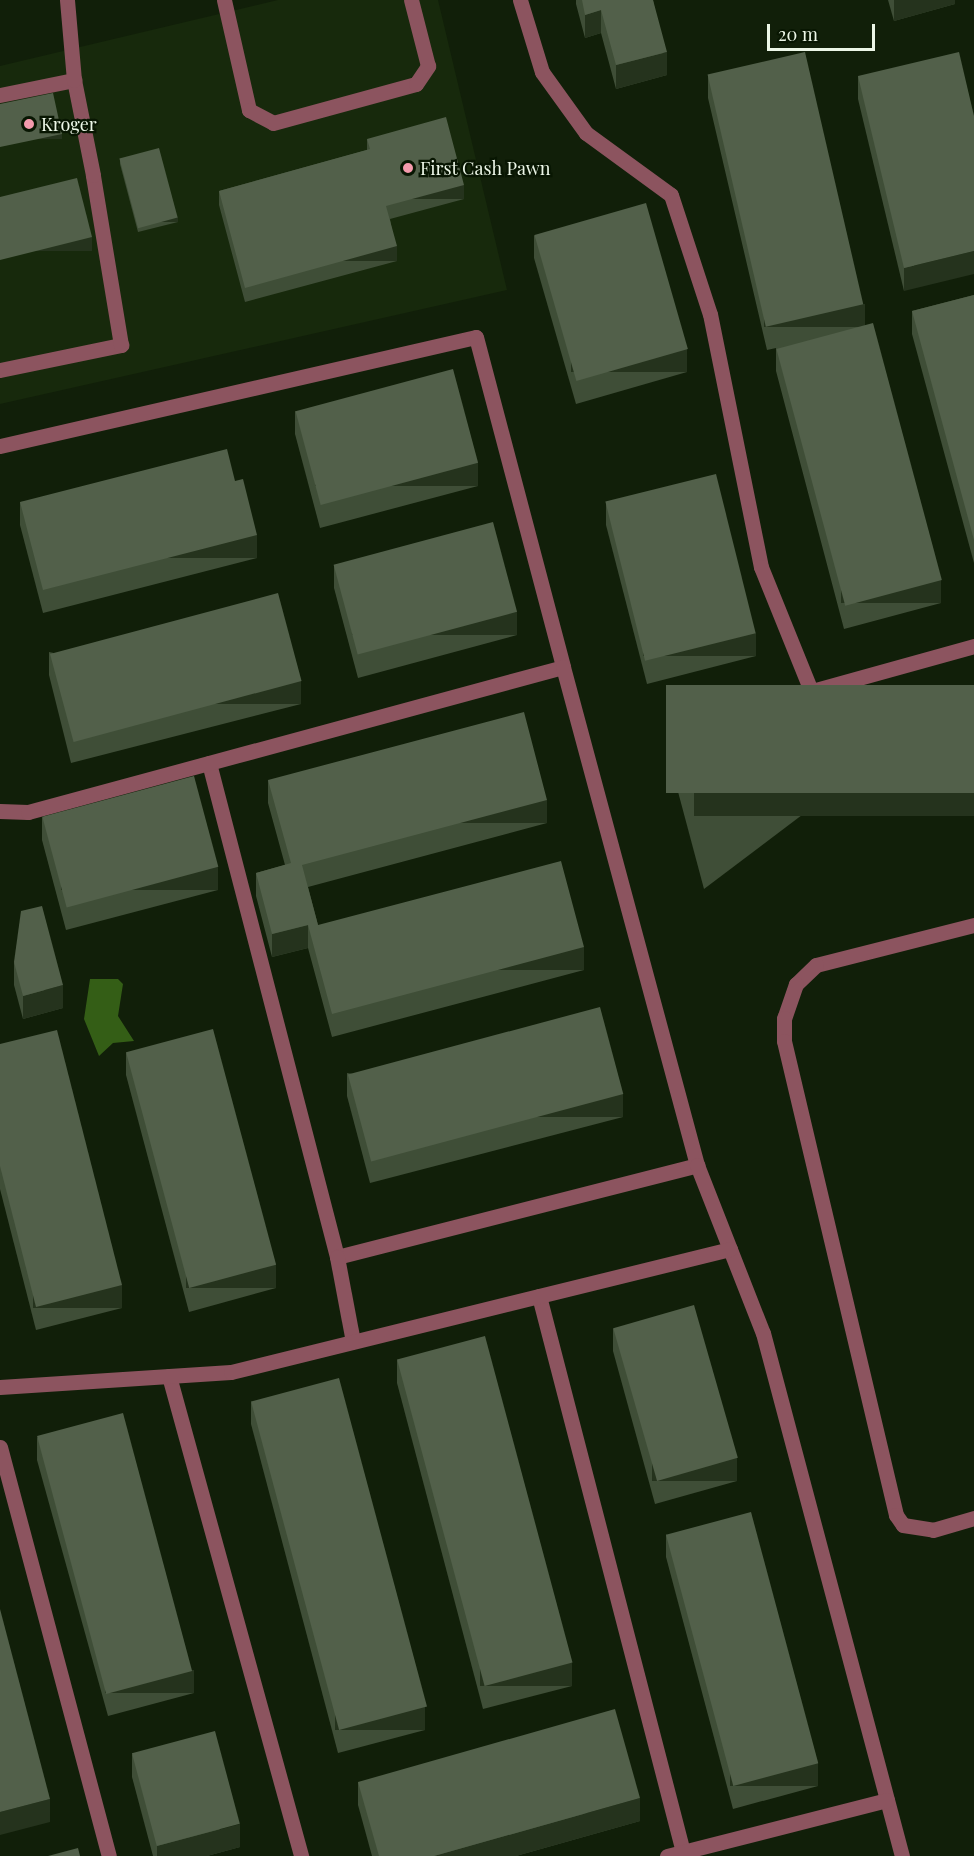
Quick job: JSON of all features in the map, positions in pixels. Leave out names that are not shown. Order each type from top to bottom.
[{"type":"lane","points":[[0,370],[121,345],[93,175],[74,81],[67,0]]},
{"type":"lane","points":[[224,0],[249,110],[273,123],[416,84],[428,66],[411,0]]},
{"type":"lane","points":[[520,0],[542,72],[586,133],[671,195],[710,314],[761,567],[813,693]]},
{"type":"lane","points":[[0,95],[74,81]]},
{"type":"lane","points":[[0,446],[476,337],[697,1165],[763,1333],[902,1856]]},
{"type":"lane","points":[[686,726],[813,693],[974,646]]},
{"type":"lane","points":[[0,811],[28,813],[563,667]]},
{"type":"lane","points":[[209,763],[337,1257],[353,1342]]},
{"type":"lane","points":[[974,925],[816,965],[796,984],[784,1018],[784,1041],[896,1515],[903,1525],[933,1530],[974,1518]]},
{"type":"lane","points":[[337,1257],[697,1165]]},
{"type":"lane","points":[[0,1387],[231,1372],[730,1249]]},
{"type":"lane","points":[[539,1296],[682,1852]]},
{"type":"lane","points":[[169,1376],[301,1856]]},
{"type":"lane","points":[[0,1447],[109,1856]]},
{"type":"lane","points":[[667,1856],[887,1800]]},
{"type":"shaded area","points":[[278,0],[438,0],[507,290],[0,404],[0,66]]},
{"type":"shaded area","points":[[90,979],[118,979],[123,984],[118,1016],[134,1041],[113,1043],[99,1056],[84,1019]]},
{"type":"building","points":[[582,0],[653,0],[667,52],[616,65],[601,10],[585,15]]},
{"type":"building","points":[[805,52],[863,304],[766,327],[708,74]]},
{"type":"building","points":[[959,52],[974,116],[974,251],[904,268],[858,76]]},
{"type":"building","name":"Kroger","points":[[53,93],[62,134],[0,147],[0,104]]},
{"type":"building","points":[[446,117],[464,185],[386,206],[397,246],[245,288],[219,191],[370,149],[367,139]]},
{"type":"building","points":[[159,148],[178,218],[138,228],[119,159]]},
{"type":"building","points":[[77,178],[92,237],[0,260],[0,197]]},
{"type":"building","points":[[646,203],[688,349],[576,381],[534,235]]},
{"type":"building","points":[[974,295],[974,540],[912,311]]},
{"type":"building","points":[[873,323],[942,580],[845,606],[776,349]]},
{"type":"building","points":[[453,369],[478,463],[321,505],[296,411]]},
{"type":"building","points":[[227,449],[235,481],[243,479],[257,535],[43,590],[20,502]]},
{"type":"building","points":[[716,474],[756,633],[645,661],[605,502]]},
{"type":"building","points":[[493,522],[517,612],[358,655],[334,565]]},
{"type":"building","points":[[278,593],[302,681],[74,742],[50,654]]},
{"type":"building","points":[[666,685],[974,685],[974,793],[666,793]]},
{"type":"building","points":[[524,712],[547,800],[302,865],[318,925],[561,861],[584,947],[332,1014],[308,925],[272,934],[256,873],[291,863],[268,780]]},
{"type":"building","points":[[194,776],[218,867],[67,907],[42,817]]},
{"type":"building","points":[[42,906],[63,985],[23,996],[14,962],[21,911]]},
{"type":"building","points":[[600,1007],[623,1094],[371,1161],[348,1075]]},
{"type":"building","points":[[213,1029],[276,1265],[189,1288],[126,1052]]},
{"type":"building","points":[[57,1030],[122,1285],[36,1307],[0,1166],[0,1044]]},
{"type":"building","points":[[694,1305],[738,1458],[657,1481],[613,1328]]},
{"type":"building","points":[[485,1336],[572,1662],[485,1686],[397,1360]]},
{"type":"building","points":[[339,1378],[427,1706],[339,1730],[251,1402]]},
{"type":"building","points":[[123,1413],[192,1671],[106,1694],[37,1436]]},
{"type":"building","points":[[751,1512],[818,1763],[733,1786],[666,1535]]},
{"type":"building","points":[[0,1609],[50,1799],[0,1812]]},
{"type":"building","points":[[615,1709],[640,1798],[434,1856],[379,1856],[358,1782]]},
{"type":"building","points":[[215,1731],[240,1824],[157,1846],[132,1753]]},
{"type":"building","points":[[78,1848],[80,1856],[48,1856]]},
{"type":"place","name":"Kroger","points":[[29,124]]},
{"type":"place","name":"First Cash Pawn","points":[[408,168]]}]
